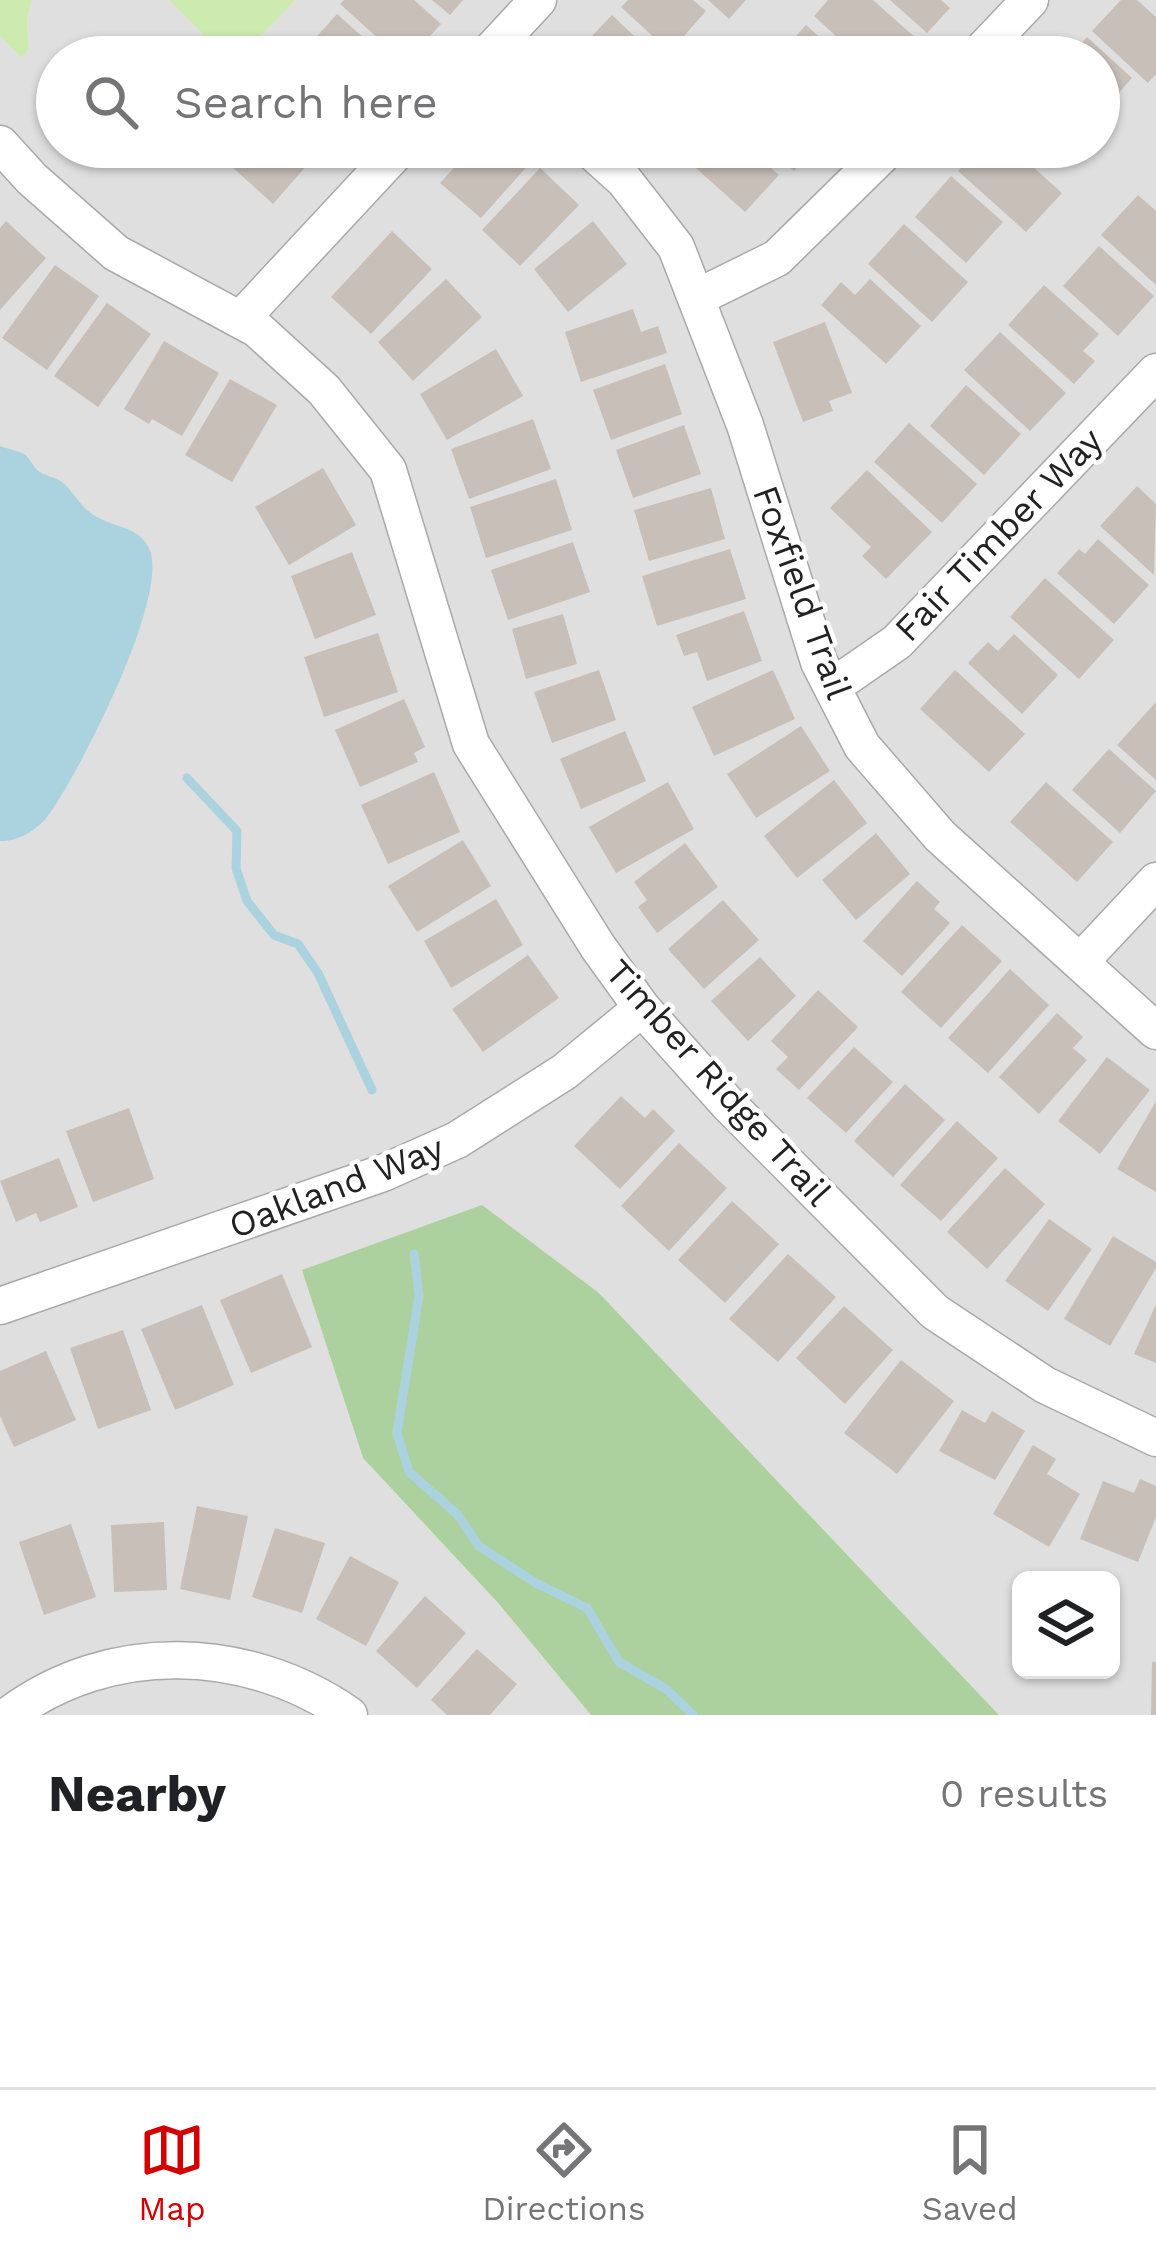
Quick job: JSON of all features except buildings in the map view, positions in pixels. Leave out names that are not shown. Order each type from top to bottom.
[{"type":"street","points":[[505,36],[538,0]]},
{"type":"street","points":[[996,36],[1030,0]]},
{"type":"street","name":"Timber Ridge Trail","points":[[0,144],[116,254],[257,329],[324,390],[388,470],[471,744],[598,947],[642,1008],[728,1104],[935,1312],[1045,1385],[1156,1438]]},
{"type":"street","points":[[240,320],[381,168]]},
{"type":"street","name":"Foxfield Trail","points":[[611,168],[676,247],[745,425],[819,662],[862,746],[940,836],[1156,1030]]},
{"type":"street","points":[[696,298],[777,258],[869,168]]},
{"type":"street","name":"Fair Timber Way","points":[[832,687],[897,641],[1156,371]]},
{"type":"street","points":[[1080,962],[1156,880]]},
{"type":"street","name":"Oakland Way","points":[[0,1306],[383,1173],[458,1140],[564,1072],[642,1008]]},
{"type":"street","points":[[9,1715],[40,1694],[85,1674],[172,1659],[245,1668],[293,1684],[349,1715]]},
{"type":"shaded area","points":[[32,0],[169,0],[204,36],[36,36],[36,168],[1120,168],[1120,36],[261,36],[296,0],[1156,0],[1156,1715],[999,1715],[599,1293],[303,1271],[363,1458],[498,1603],[591,1715],[0,1715],[0,36],[20,57],[29,49],[27,20]]},
{"type":"green space","points":[[0,0],[32,0],[27,20],[29,49],[21,58],[0,36]]},
{"type":"green space","points":[[169,0],[296,0],[261,36],[204,36]]},
{"type":"green space","points":[[482,1205],[599,1293],[999,1715],[591,1715],[498,1603],[363,1458],[302,1270]]},
{"type":"water","points":[[0,446],[26,455],[37,470],[62,482],[93,515],[138,535],[148,546],[152,569],[136,640],[80,764],[43,822],[6,841],[0,841]]},
{"type":"waterway","points":[[187,778],[237,831],[236,868],[247,901],[274,935],[298,944],[318,973],[372,1090]]},
{"type":"waterway","points":[[414,1254],[419,1295],[397,1433],[409,1472],[457,1514],[479,1546],[536,1583],[587,1608],[619,1662],[666,1689],[693,1715]]}]
